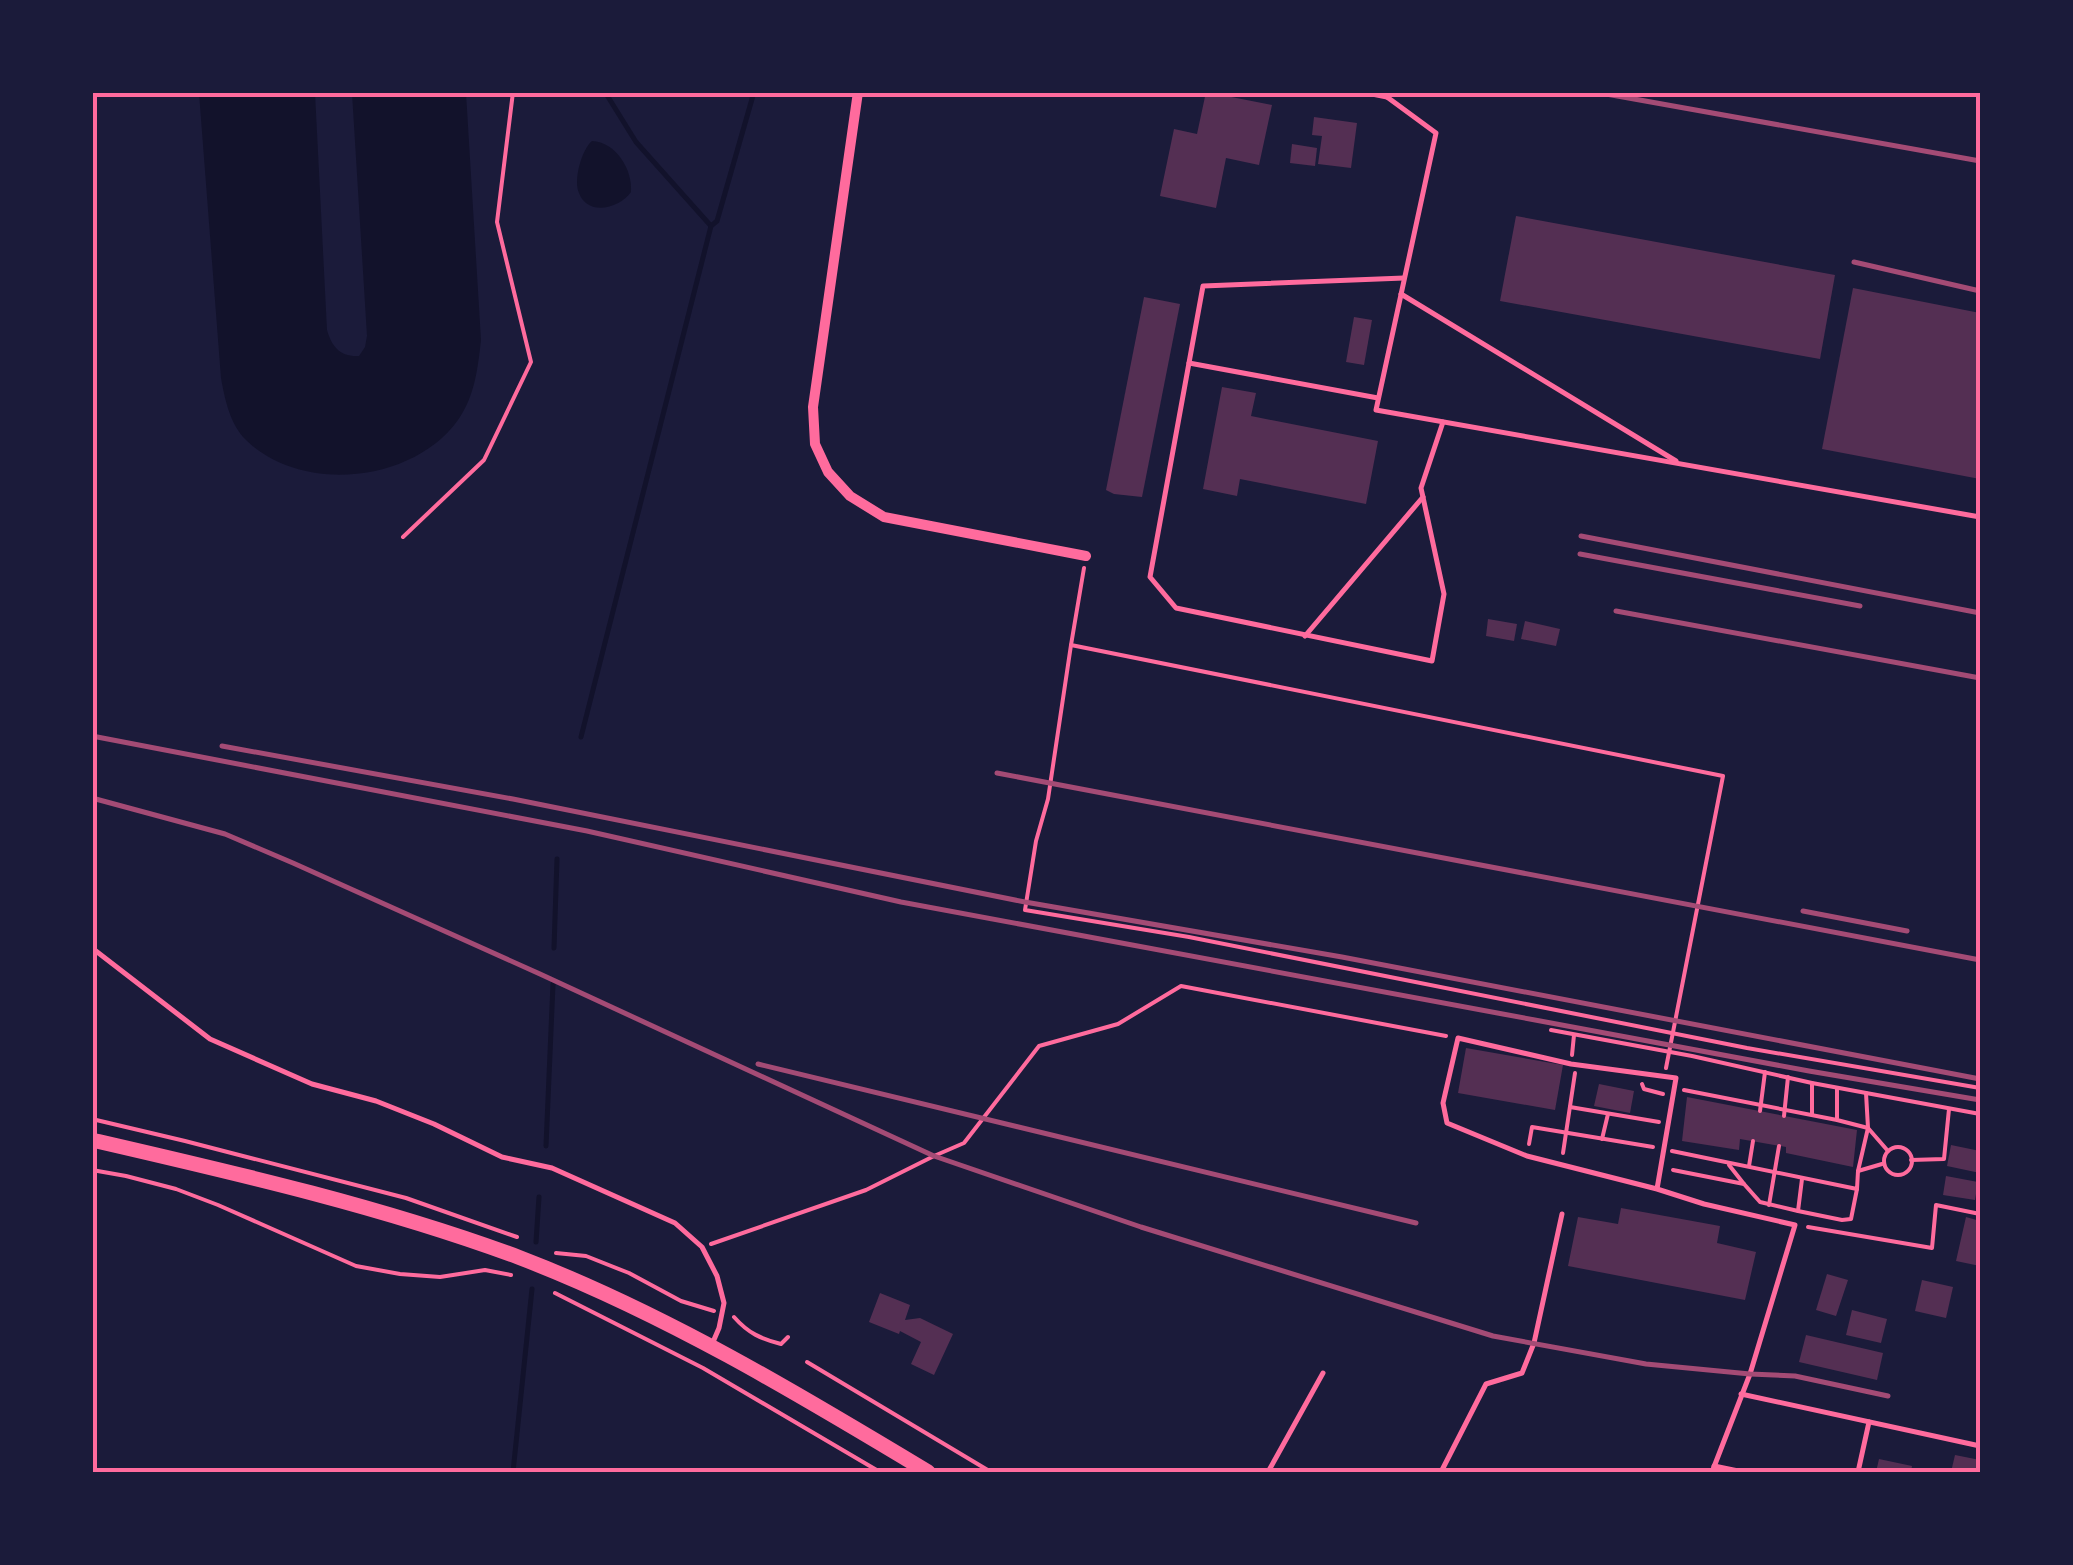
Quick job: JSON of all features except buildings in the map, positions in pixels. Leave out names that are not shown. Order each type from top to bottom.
[{"type":"main road","points":[[92,1140],[313,1194],[516,1256],[609,1296],[710,1347],[928,1472]]},
{"type":"street","points":[[858,92],[813,407],[815,444],[828,472],[850,496],[884,517],[1086,556]]},
{"type":"lane","points":[[1362,92],[1387,98],[1436,133],[1376,410],[1980,517]]},
{"type":"lane","points":[[1387,98],[1395,92]]},
{"type":"lane","points":[[1404,278],[1203,286],[1150,577],[1176,608],[1432,662],[1444,594],[1421,488],[1442,422]]},
{"type":"lane","points":[[1401,294],[1680,464]]},
{"type":"lane","points":[[1189,363],[1378,398]]},
{"type":"lane","points":[[1305,636],[1423,497]]},
{"type":"lane","points":[[92,948],[210,1039],[312,1084],[376,1101],[434,1124],[502,1157],[552,1168],[674,1223],[702,1248],[717,1276],[724,1303],[710,1347]]},
{"type":"lane","points":[[1657,1189],[1676,1078],[1571,1064],[1458,1038],[1442,1103],[1447,1123],[1527,1156],[1794,1225],[1750,1374],[1712,1469],[1743,1472]]},
{"type":"lane","points":[[1441,1472],[1486,1384],[1522,1374],[1534,1344],[1562,1214]]},
{"type":"lane","points":[[1268,1472],[1323,1373]]},
{"type":"lane","points":[[1741,1394],[1980,1446]]},
{"type":"lane","points":[[1858,1472],[1869,1421]]},
{"type":"path","points":[[403,537],[484,460],[531,362],[496,222],[513,92]]},
{"type":"path","points":[[1086,556],[1048,798],[1036,841],[1025,910],[1189,937],[1748,1048],[1980,1088]]},
{"type":"path","points":[[1071,645],[1723,776],[1661,1099]]},
{"type":"path","points":[[702,1248],[866,1190],[964,1143],[1039,1046],[1118,1024],[1181,986],[1458,1038]]},
{"type":"path","points":[[1551,1030],[1980,1114]]},
{"type":"path","points":[[1673,1030],[1748,1048]]},
{"type":"path","points":[[1558,1164],[1576,1073],[1571,1064],[1574,1035]]},
{"type":"path","points":[[1676,1078],[1692,1056]]},
{"type":"path","points":[[1760,1108],[1765,1072]]},
{"type":"path","points":[[1784,1113],[1788,1077]]},
{"type":"path","points":[[1812,1083],[1812,1115]]},
{"type":"path","points":[[1836,1088],[1837,1120]]},
{"type":"path","points":[[1683,1090],[1868,1128],[1888,1151]]},
{"type":"path","points":[[1727,1162],[1760,1202],[1852,1219],[1868,1128],[1866,1093]]},
{"type":"path","points":[[1570,1107],[1668,1124]]},
{"type":"path","points":[[1912,1160],[1944,1159],[1949,1109]]},
{"type":"path","points":[[1528,1150],[1532,1127],[1605,1139],[1609,1113]]},
{"type":"path","points":[[1655,1130],[1658,1114]]},
{"type":"path","points":[[1749,1168],[1753,1141]]},
{"type":"path","points":[[1654,1160],[1657,1146]]},
{"type":"path","points":[[1769,1205],[1780,1146]]},
{"type":"path","points":[[1888,1151],[1901,1147],[1912,1160]]},
{"type":"path","points":[[1673,1148],[1670,1170],[1744,1184]]},
{"type":"path","points":[[1888,1151],[1884,1164],[1889,1172],[1906,1172],[1912,1160]]},
{"type":"path","points":[[1699,1158],[1858,1189]]},
{"type":"path","points":[[1858,1171],[1884,1164]]},
{"type":"path","points":[[92,1170],[126,1176],[218,1204],[356,1266],[440,1277],[485,1270],[511,1275]]},
{"type":"path","points":[[1798,1211],[1802,1177]]},
{"type":"path","points":[[1794,1225],[1932,1248],[1936,1205],[1980,1214]]},
{"type":"path","points":[[554,1253],[586,1256],[681,1301],[736,1320]]},
{"type":"path","points":[[554,1293],[703,1368],[880,1472]]},
{"type":"path","points":[[724,1303],[750,1333],[781,1344],[788,1337]]},
{"type":"path","points":[[807,1362],[990,1472]]},
{"type":"shaded area","points":[[199,93],[315,93],[327,330],[338,350],[359,356],[367,336],[352,93],[466,93],[481,340],[479,361],[472,391],[458,420],[439,441],[414,457],[357,474],[326,474],[297,469],[269,457],[236,427],[221,378]]},
{"type":"shaded area","points":[[592,141],[615,152],[631,184],[626,198],[604,208],[589,205],[579,193],[580,165]]},
{"type":"waterway","points":[[605,92],[636,142],[711,226]]},
{"type":"waterway","points":[[581,737],[711,226],[717,221],[754,92]]},
{"type":"waterway","points":[[554,948],[557,859]]},
{"type":"waterway","points":[[546,1146],[553,984]]},
{"type":"waterway","points":[[536,1242],[539,1197]]},
{"type":"waterway","points":[[513,1472],[532,1289]]},
{"type":"railway","points":[[1595,92],[1980,161]]},
{"type":"railway","points":[[1854,262],[1980,291]]},
{"type":"railway","points":[[1581,536],[1980,613]]},
{"type":"railway","points":[[1580,554],[1860,606]]},
{"type":"railway","points":[[1616,611],[1980,678]]},
{"type":"railway","points":[[92,736],[587,831],[901,902],[1980,1100]]},
{"type":"railway","points":[[222,746],[513,799],[1025,902],[1342,957],[1980,1079]]},
{"type":"railway","points":[[997,773],[1980,960]]},
{"type":"railway","points":[[92,798],[225,834],[934,1156],[1141,1227],[1493,1336],[1646,1364],[1795,1376],[1888,1396]]},
{"type":"railway","points":[[1803,911],[1907,931]]},
{"type":"railway","points":[[758,1064],[1416,1223]]}]
